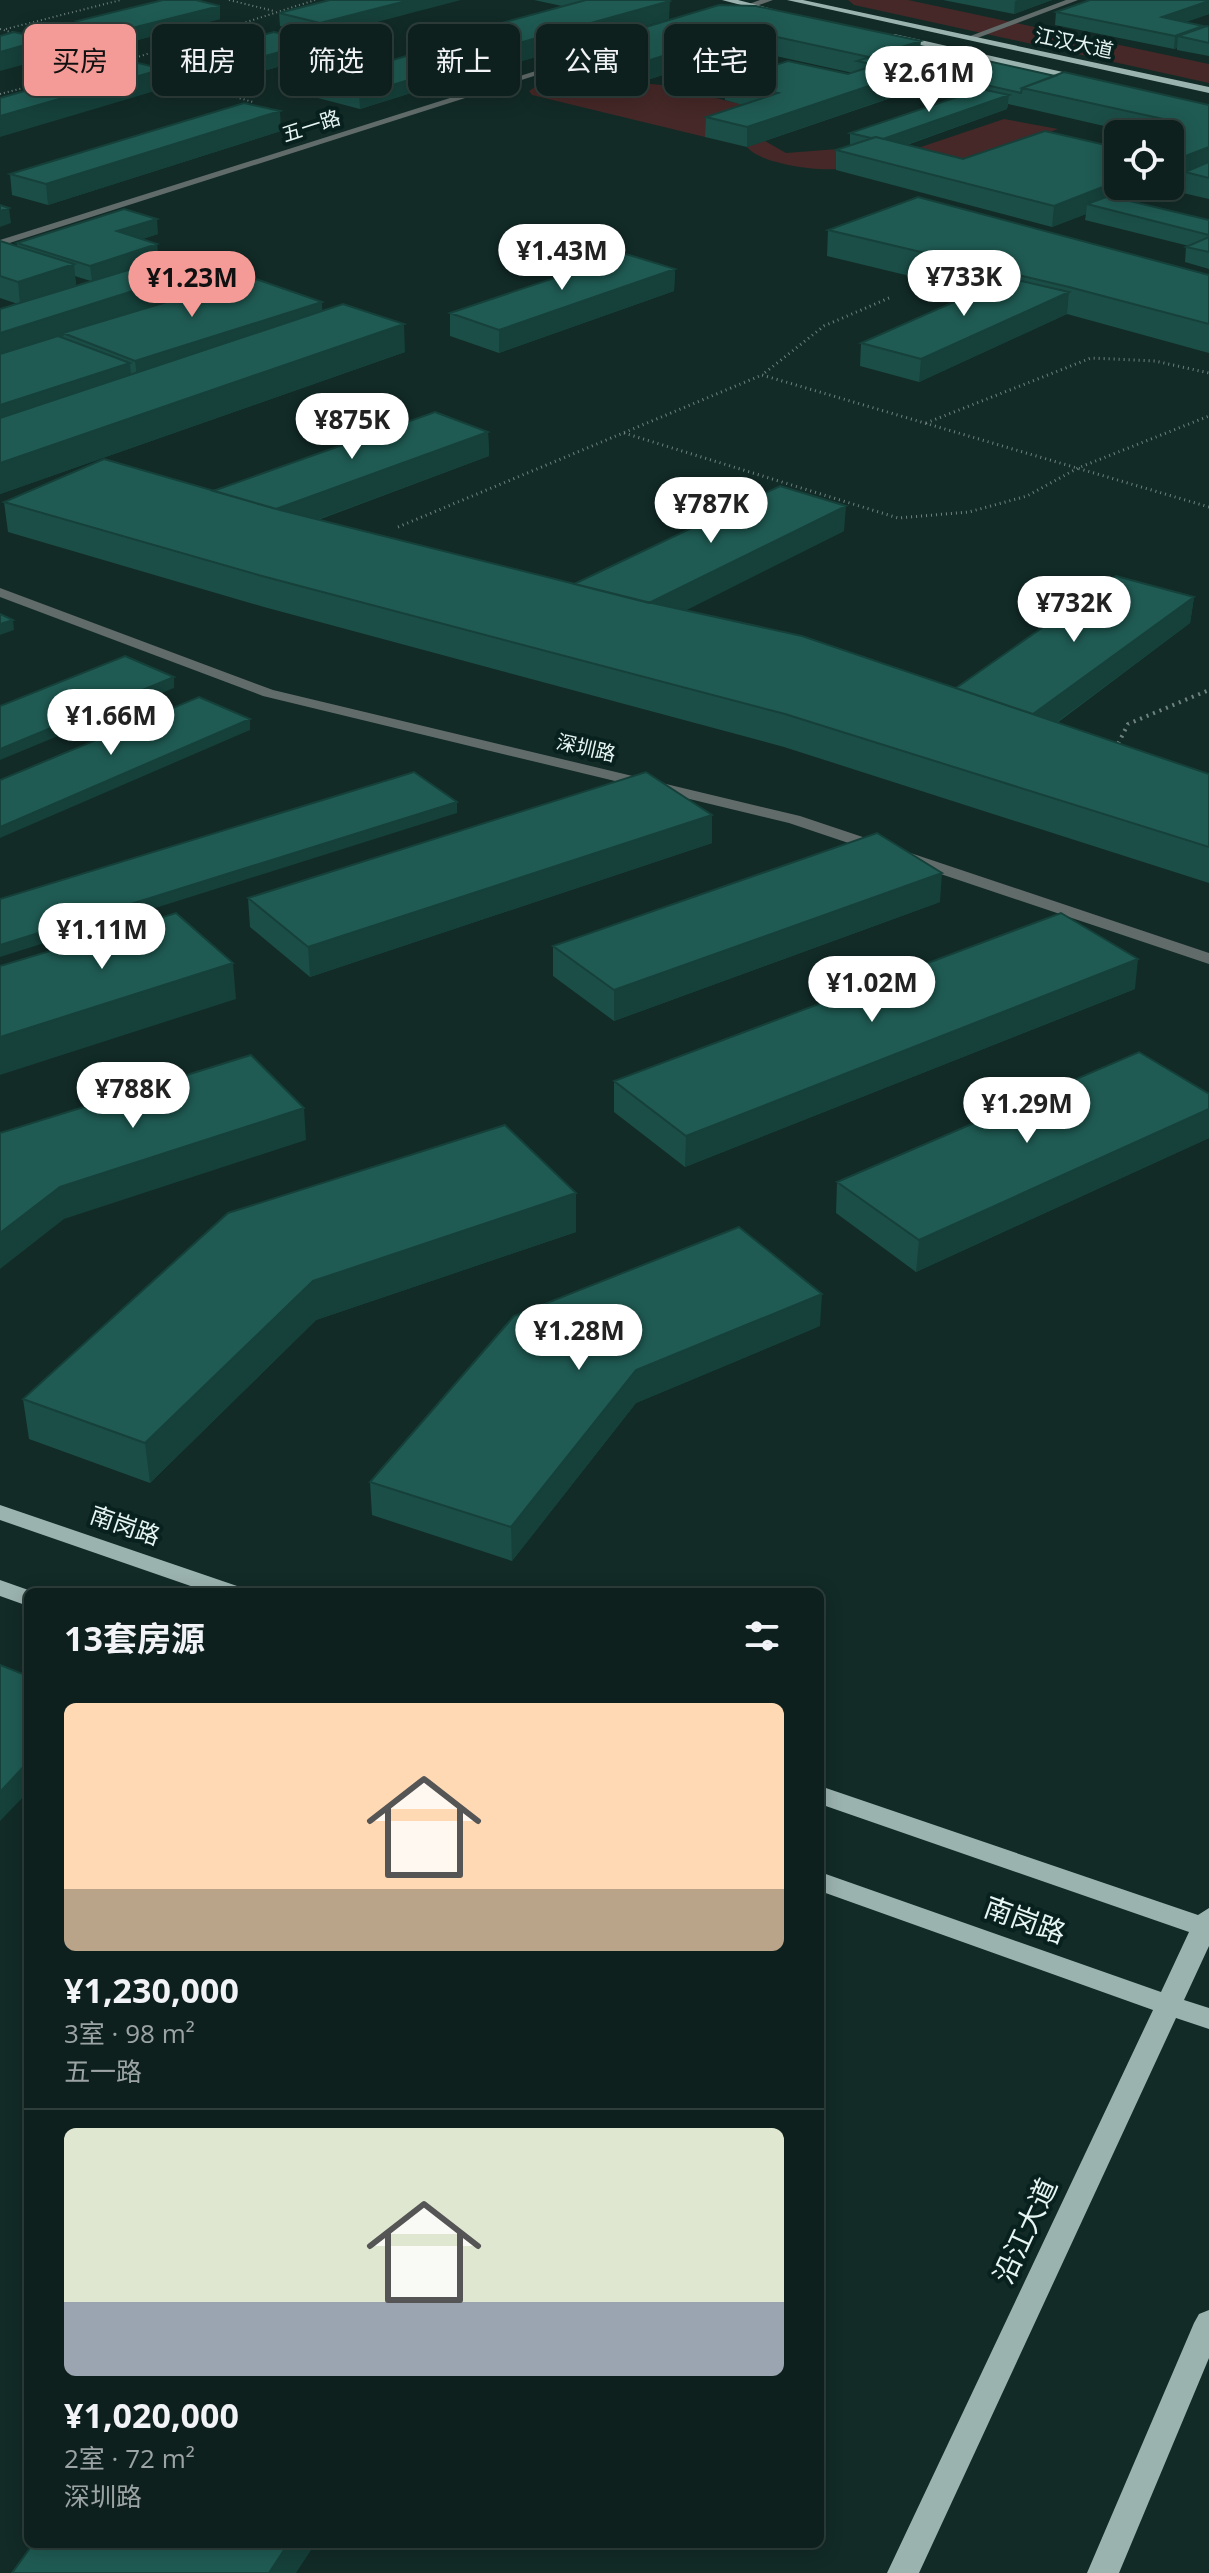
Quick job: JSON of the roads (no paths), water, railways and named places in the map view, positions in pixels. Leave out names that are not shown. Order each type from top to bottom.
[{"type":"main road","points":[[726,0],[781,12]]},
{"type":"main road","name":"江汉大道","points":[[791,0],[1209,90]]},
{"type":"main road","name":"江汉大道","points":[[888,36],[1102,84]]},
{"type":"main road","name":"南岗路","points":[[0,1512],[220,1588]]},
{"type":"main road","points":[[0,1588],[24,1597]]},
{"type":"main road","name":"南岗路","points":[[824,1796],[1207,1924]]},
{"type":"main road","name":"南岗路","points":[[824,1882],[1209,2019]]},
{"type":"main road","name":"沿江大道","points":[[903,2573],[1207,1924]]},
{"type":"main road","points":[[1103,2573],[1209,2323]]},
{"type":"street","points":[[721,15],[769,0]]},
{"type":"street","points":[[969,38],[1074,0]]},
{"type":"street","name":"五一路","points":[[0,243],[536,74]]},
{"type":"street","name":"深圳路","points":[[0,592],[268,693],[794,819],[1209,959]]}]
